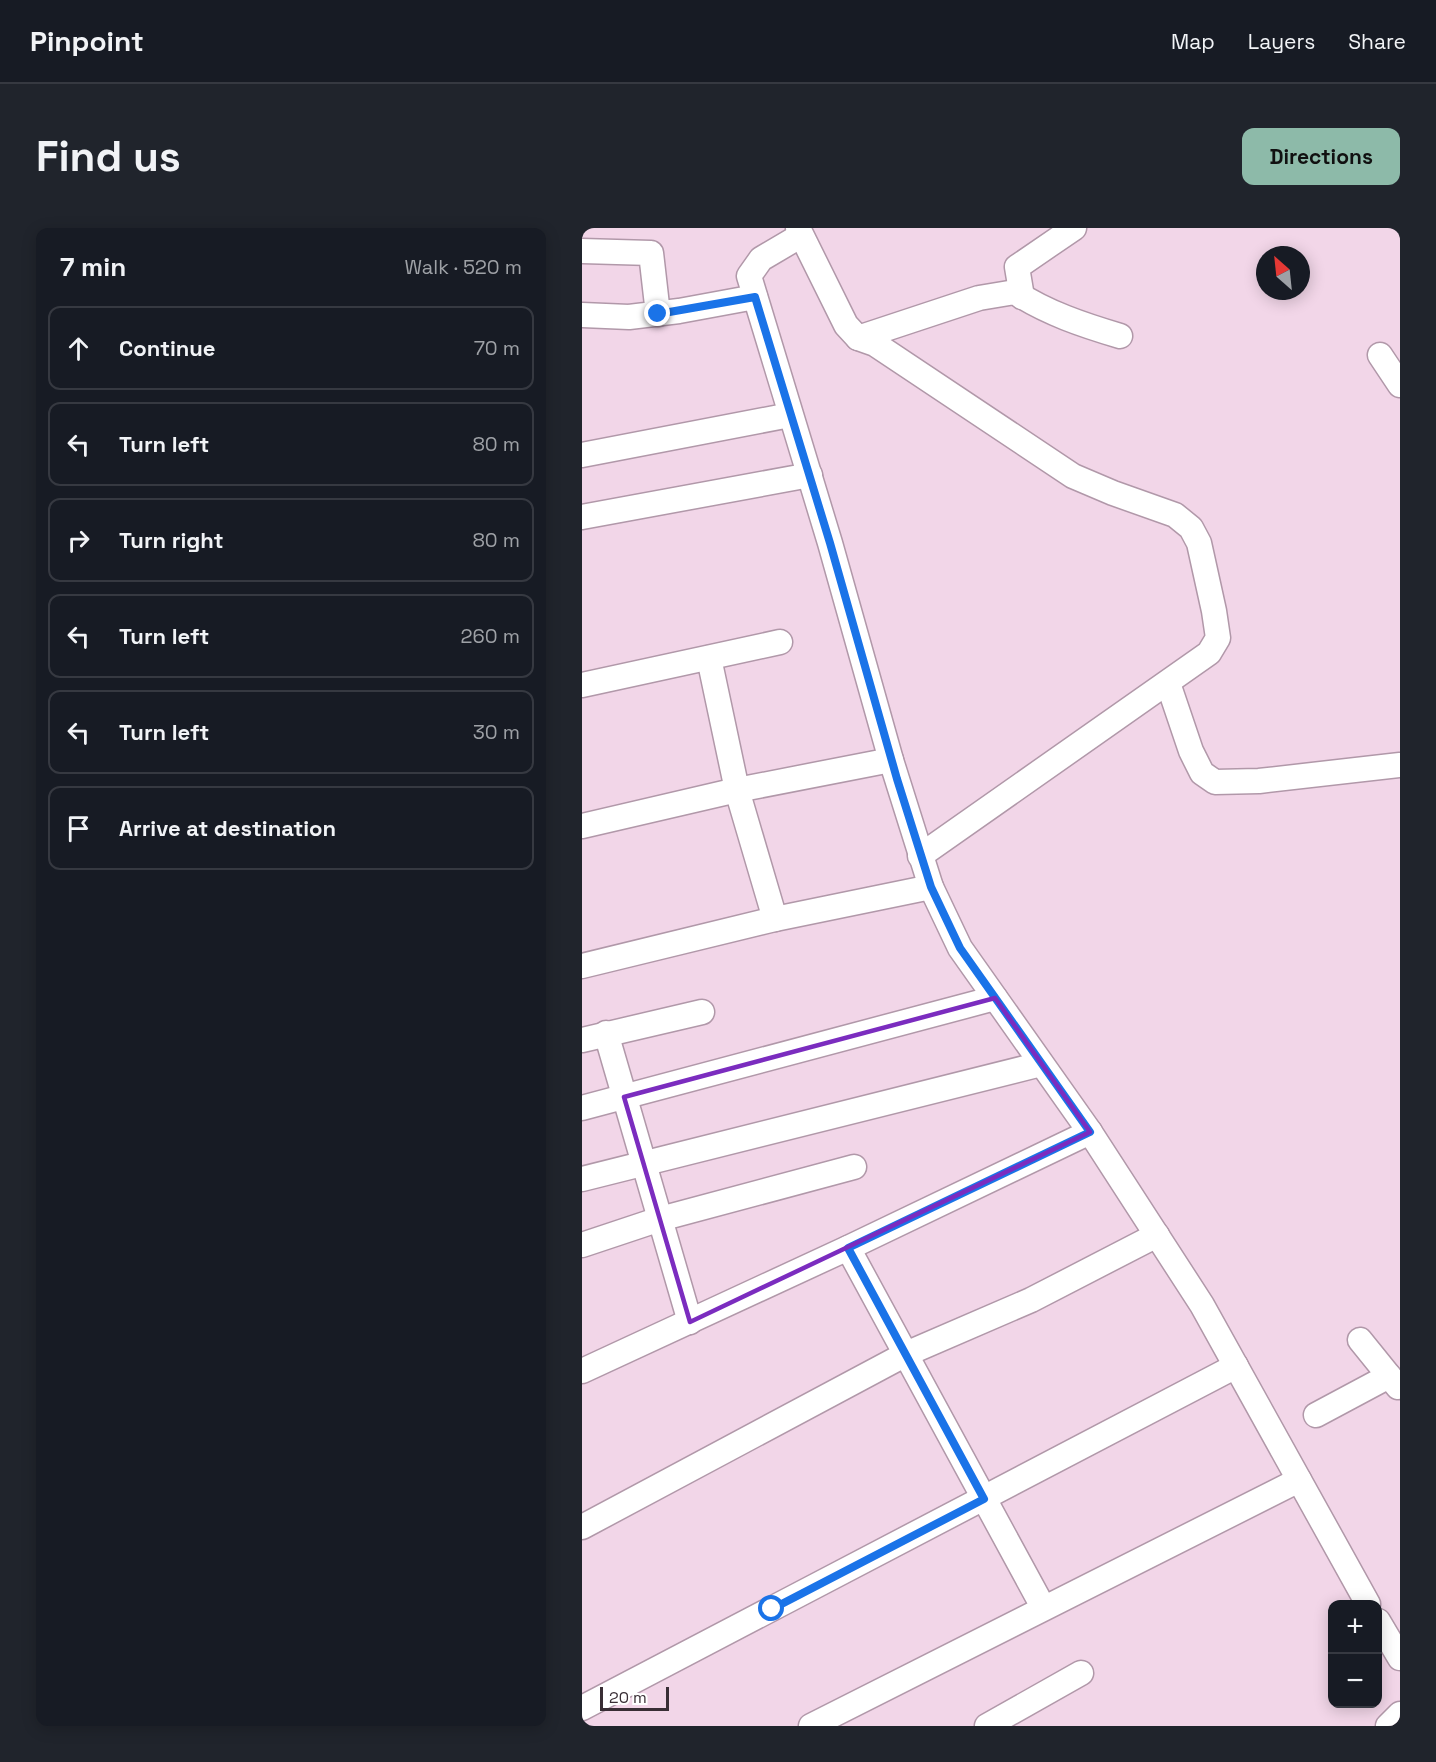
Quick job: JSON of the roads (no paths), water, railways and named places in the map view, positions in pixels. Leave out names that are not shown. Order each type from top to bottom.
[{"type":"street","points":[[1022,297],[1017,267],[1074,228]]},
{"type":"street","points":[[920,856],[1209,653],[1218,639],[1214,611],[1199,543],[1191,528],[1175,515],[1073,476],[875,344],[858,338],[846,325],[799,232],[760,259],[749,276],[810,475],[891,760],[920,856],[931,887],[960,948],[1090,1132],[1202,1305],[1365,1600]]},
{"type":"street","points":[[582,251],[651,253],[658,314]]},
{"type":"street","points":[[858,338],[979,298],[1014,292],[1032,304],[1076,322],[1120,336]]},
{"type":"street","points":[[582,315],[629,317],[658,314],[755,297]]},
{"type":"street","points":[[1380,355],[1400,386]]},
{"type":"street","points":[[582,455],[790,415]]},
{"type":"street","points":[[582,517],[810,475]]},
{"type":"street","points":[[582,685],[780,642]]},
{"type":"street","points":[[709,658],[737,790],[776,919]]},
{"type":"street","points":[[1168,683],[1191,750],[1202,772],[1215,782],[1259,782],[1400,765]]},
{"type":"street","points":[[582,826],[737,790],[891,760]]},
{"type":"street","points":[[582,966],[776,919],[931,887]]},
{"type":"street","points":[[582,1108],[995,998]]},
{"type":"street","points":[[582,1040],[702,1011]]},
{"type":"street","points":[[606,1034],[690,1322]]},
{"type":"street","points":[[582,1179],[1041,1064]]},
{"type":"street","points":[[582,1371],[848,1248],[1090,1132]]},
{"type":"street","points":[[582,1245],[660,1219],[854,1167]]},
{"type":"street","points":[[582,1527],[906,1354],[1031,1300],[1157,1235]]},
{"type":"street","points":[[848,1248],[1043,1607]]},
{"type":"street","points":[[1316,1415],[1395,1382],[1360,1340]]},
{"type":"street","points":[[582,1708],[1236,1366]]},
{"type":"street","points":[[811,1726],[1043,1607],[1299,1480]]},
{"type":"street","points":[[1382,1629],[1400,1658]]},
{"type":"street","points":[[987,1726],[1082,1673]]},
{"type":"street","points":[[1388,1726],[1400,1714]]}]
